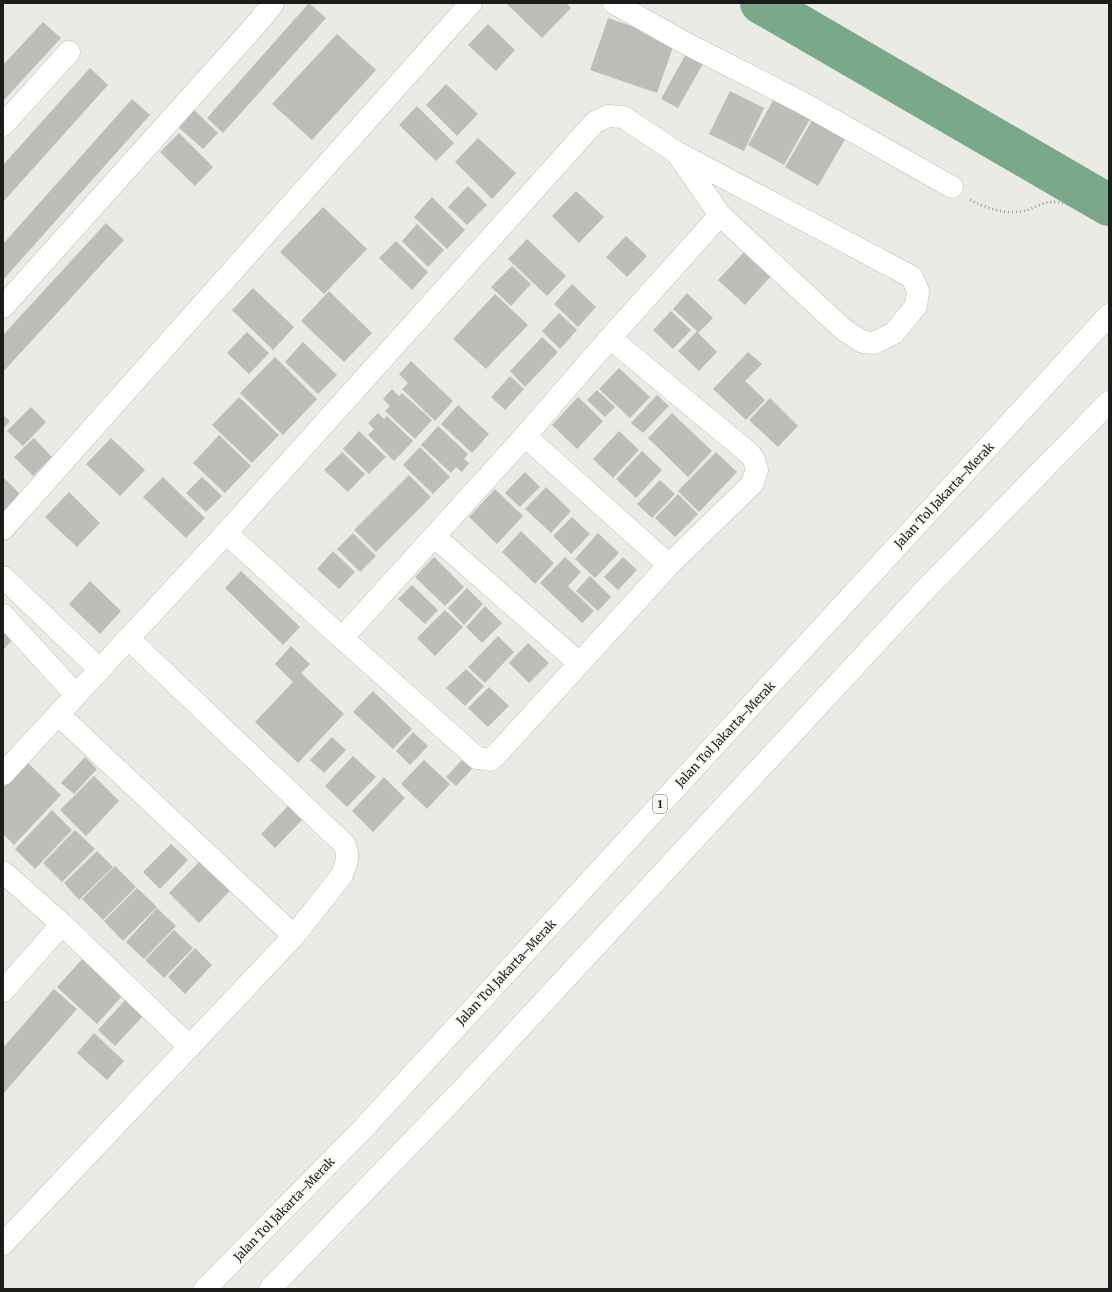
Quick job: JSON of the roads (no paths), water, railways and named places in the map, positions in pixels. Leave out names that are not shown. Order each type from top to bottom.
[{"type":"main road","points":[[3,307],[260,20],[273,3]]},
{"type":"main road","points":[[3,529],[471,3]]},
{"type":"main road","points":[[614,3],[685,43],[801,102],[952,187]]},
{"type":"main road","points":[[3,125],[69,52]]},
{"type":"main road","points":[[3,774],[226,533],[595,122],[608,116],[623,117],[676,152],[912,277],[918,291],[916,306],[894,333],[874,343],[863,342],[844,330],[720,215],[676,152]]},
{"type":"main road","points":[[342,638],[526,436],[610,338],[720,215]]},
{"type":"main road","name":"Jalan Tol Jakarta–Merak","points":[[205,1289],[360,1131],[1109,315]]},
{"type":"main road","points":[[226,533],[477,758],[490,760],[669,565],[752,484],[757,470],[754,460],[750,454],[610,338]]},
{"type":"main road","points":[[270,1289],[465,1087],[923,592],[1109,402]]},
{"type":"main road","points":[[526,436],[669,565]]},
{"type":"main road","points":[[434,536],[579,663]]},
{"type":"main road","points":[[3,577],[100,670]]},
{"type":"main road","points":[[3,615],[76,694]]},
{"type":"main road","points":[[3,1244],[294,936],[342,875],[347,860],[347,852],[344,844],[128,639]]},
{"type":"main road","points":[[59,715],[294,936]]},
{"type":"main road","points":[[3,872],[62,924],[190,1047]]},
{"type":"main road","points":[[3,991],[62,924]]},
{"type":"waterway","points":[[761,3],[1109,205]]}]
